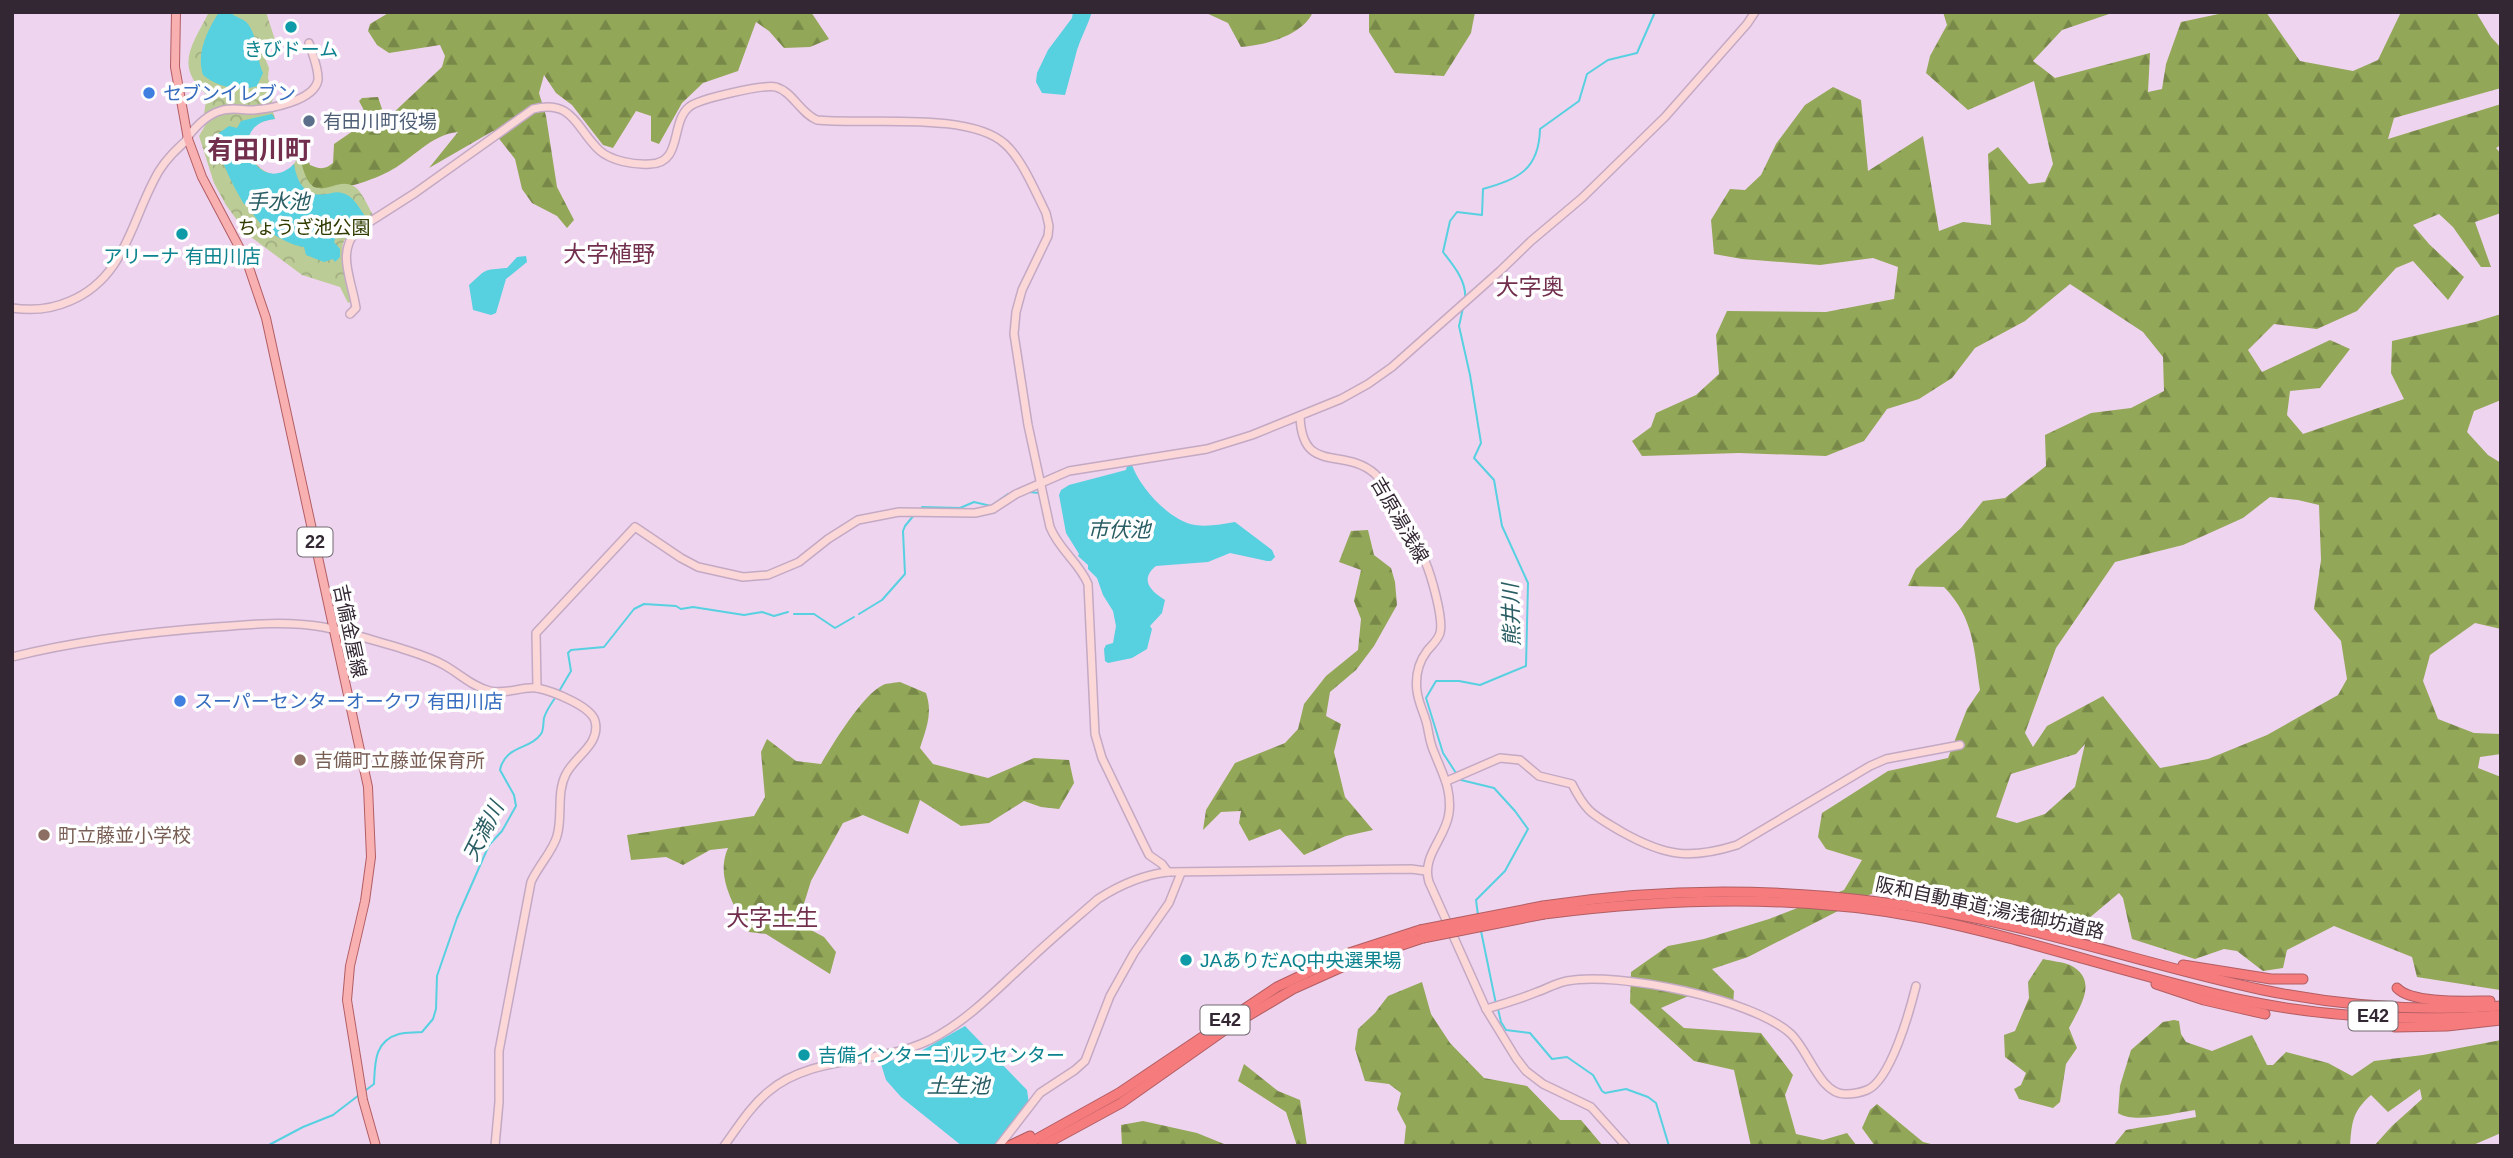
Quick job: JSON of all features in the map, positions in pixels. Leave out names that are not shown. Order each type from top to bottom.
[{"type":"highway","name":"阪和自動車道;湯浅御坊道路","points":[[1045,1141],[1277,987],[1349,953],[1421,934],[1594,898],[1762,892],[1979,919],[2265,990],[2332,1001],[2395,1007],[2455,1008],[2501,1003]]},
{"type":"highway","name":"阪和自動車道;湯浅御坊道路","points":[[1857,903],[1973,929],[2247,1001],[2297,1009],[2400,1017],[2501,1014]]},
{"type":"highway","name":"阪和自動車道;湯浅御坊道路","points":[[1045,1141],[1121,1103],[1242,1019],[1293,989],[1421,934]]},
{"type":"highway","points":[[2071,940],[2197,968],[2271,979],[2303,979]]},
{"type":"highway","points":[[2105,964],[2162,987],[2265,1014]]},
{"type":"highway","points":[[2397,988],[2402,994],[2439,1000],[2501,1003]]},
{"type":"highway","points":[[2395,1027],[2447,1026],[2501,1020]]},
{"type":"highway","points":[[1009,1146],[1045,1141]]},
{"type":"highway","points":[[1024,1146],[1045,1141]]},
{"type":"main road","name":"吉備金屋線","points":[[176,12],[175,68],[188,138],[202,177],[247,262],[266,318],[368,787],[371,858],[367,893],[349,966],[347,989],[349,1024],[360,1087],[376,1146]]},
{"type":"street","points":[[537,688],[536,633],[635,527],[698,567],[743,577],[768,575],[799,562],[858,520],[899,512],[982,512],[1069,471],[1207,449],[1236,440],[1300,416],[1368,384],[1392,367],[1531,240],[1582,198],[1665,117],[1755,12]]},
{"type":"street","points":[[12,308],[32,310],[56,306],[82,295],[105,277],[123,253],[160,171],[173,152],[204,120],[219,111],[267,108],[292,102],[305,96],[314,86],[318,77],[309,43]]},
{"type":"street","points":[[350,314],[356,308],[346,258],[347,244],[357,230],[415,193],[533,109],[551,106],[559,108],[572,117],[606,155],[648,164],[659,163],[671,153],[680,122],[688,107],[763,86],[785,91],[806,114],[817,120],[937,121],[984,132],[996,138],[1010,150],[1046,213],[1048,222],[1048,236],[1018,302],[1014,334],[1028,425],[1050,527],[1056,541],[1079,567],[1088,584],[1093,720],[1102,758],[1150,855],[1168,872]]},
{"type":"street","name":"吉原湯浅線","points":[[1300,416],[1304,442],[1314,453],[1359,465],[1373,471],[1381,480],[1392,508],[1419,548],[1425,562],[1441,623],[1440,634],[1421,659],[1417,669],[1417,694],[1431,744],[1447,781],[1449,813],[1446,829],[1427,862],[1426,871]]},
{"type":"street","points":[[12,657],[110,639],[192,629],[286,624],[334,630],[433,660],[482,689],[504,693],[537,688],[587,708],[592,713],[596,723],[596,735],[565,775],[556,841],[531,882],[499,1051],[499,1102],[495,1146]]},
{"type":"street","points":[[1447,781],[1500,758],[1520,760],[1539,776],[1572,783],[1583,806],[1591,813],[1641,843],[1668,853],[1696,853],[1720,850],[1747,840],[1858,772],[1886,759],[1960,745]]},
{"type":"street","points":[[724,1146],[752,1109],[780,1083],[814,1068],[888,1056],[912,1049],[938,1036],[988,998],[1098,899],[1119,886],[1139,878],[1168,872],[1411,869],[1426,871],[1486,1009],[1526,1071],[1543,1084],[1591,1107],[1626,1146]]},
{"type":"street","points":[[999,1146],[1040,1093],[1085,1061],[1110,996],[1134,953],[1169,903],[1181,873]]},
{"type":"street","points":[[1486,1009],[1564,982],[1592,978],[1615,978],[1744,1007],[1775,1021],[1793,1035],[1806,1051],[1822,1083],[1844,1094],[1868,1090],[1893,1058],[1916,986]]},
{"type":"green space","name":"ちょうざ池公園","points":[[209,12],[266,12],[275,40],[260,46],[269,68],[268,78],[274,97],[271,104],[275,119],[257,124],[249,135],[248,147],[253,160],[262,169],[274,174],[286,172],[297,159],[301,161],[312,185],[318,188],[339,184],[355,187],[373,215],[353,230],[342,247],[352,301],[348,303],[340,287],[302,275],[247,234],[214,183],[199,136],[206,124],[204,114],[207,95],[197,84],[188,64],[192,45]]},
{"type":"green space","points":[[390,12],[811,12],[829,39],[810,47],[784,48],[769,31],[756,22],[738,71],[703,83],[682,103],[659,144],[651,141],[651,116],[636,111],[613,148],[603,145],[572,105],[556,93],[544,75],[539,93],[546,116],[557,187],[574,220],[567,228],[557,216],[532,203],[522,189],[515,159],[493,131],[429,168],[458,132],[439,137],[397,167],[358,184],[323,189],[305,183],[300,166],[303,155],[306,154],[310,165],[327,167],[333,163],[334,144],[369,120],[359,101],[362,98],[378,97],[383,112],[391,115],[442,67],[445,56],[440,45],[389,53],[377,45],[368,31],[370,24]]},
{"type":"green space","points":[[1204,12],[1313,12],[1300,27],[1282,38],[1241,47],[1228,23]]},
{"type":"green space","points":[[1369,12],[1475,12],[1471,33],[1444,76],[1395,73],[1369,32]]},
{"type":"green space","points":[[1943,12],[2115,12],[2062,30],[2033,61],[2055,78],[2150,53],[2148,92],[2162,89],[2166,64],[2181,22],[2228,12],[2266,12],[2300,61],[2353,71],[2378,60],[2401,12],[2476,12],[2501,48],[2501,88],[2394,118],[2388,139],[2501,104],[2501,145],[2496,148],[2501,154],[2501,213],[2475,222],[2491,267],[2481,267],[2453,227],[2439,214],[2413,225],[2464,277],[2448,300],[2413,261],[2396,268],[2357,311],[2317,329],[2274,324],[2248,350],[2262,372],[2330,340],[2350,349],[2320,388],[2290,391],[2287,415],[2303,434],[2404,399],[2391,373],[2392,341],[2501,314],[2501,400],[2474,411],[2467,432],[2488,455],[2501,463],[2501,629],[2475,623],[2430,655],[2423,681],[2438,719],[2474,733],[2501,734],[2501,754],[2480,757],[2478,768],[2501,777],[2500,990],[2417,977],[2412,957],[2334,926],[2287,950],[2283,968],[2263,971],[2237,951],[2224,949],[2195,959],[2132,939],[2123,898],[2119,893],[2088,919],[2047,924],[1875,892],[1748,957],[1712,969],[1734,991],[1733,1005],[1693,994],[1661,1008],[1684,1028],[1761,1033],[1793,1075],[1785,1095],[1796,1134],[1823,1140],[1847,1133],[1857,1146],[1751,1146],[1734,1070],[1694,1061],[1630,1003],[1631,972],[1668,946],[1704,939],[1769,919],[1844,890],[1862,860],[1826,849],[1818,837],[1822,813],[1888,771],[1948,758],[1967,709],[1980,690],[1971,635],[1961,610],[1944,587],[1908,586],[1916,569],[1961,528],[1983,501],[2005,498],[2046,466],[2045,435],[2091,413],[2131,408],[2164,391],[2163,357],[2143,332],[2070,284],[2025,321],[1975,348],[1952,378],[1919,399],[1887,409],[1864,441],[1826,456],[1739,453],[1642,456],[1632,441],[1651,427],[1656,413],[1696,395],[1719,374],[1716,335],[1727,311],[1826,312],[1894,299],[1898,267],[1873,258],[1820,265],[1714,254],[1711,220],[1730,189],[1745,190],[1761,175],[1776,144],[1805,105],[1833,87],[1861,100],[1868,171],[1923,136],[1939,231],[1963,222],[1991,225],[1988,154],[1998,147],[2029,184],[2045,182],[2053,164],[2034,81],[1968,110],[1926,73],[1930,56],[1947,25]],"holes":[[[2270,497],[2319,505],[2321,560],[2314,609],[2341,641],[2347,679],[2338,695],[2267,735],[2208,759],[2160,768],[2103,696],[2047,726],[2033,747],[2025,733],[2056,648],[2115,562],[2183,545],[2243,518]],[[2085,744],[2075,787],[2045,814],[2017,823],[1996,817],[2011,774],[2076,754]]]},
{"type":"green space","points":[[1368,530],[1374,555],[1391,568],[1397,605],[1374,646],[1356,670],[1330,692],[1326,716],[1341,724],[1334,752],[1345,797],[1373,830],[1346,836],[1304,855],[1280,829],[1249,841],[1239,823],[1241,811],[1221,812],[1203,830],[1206,810],[1235,763],[1285,743],[1298,729],[1304,704],[1326,676],[1358,650],[1361,619],[1354,601],[1361,570],[1339,562],[1351,531]]},
{"type":"green space","points":[[900,682],[926,693],[929,714],[920,748],[933,764],[988,778],[1034,758],[1069,760],[1074,783],[1059,809],[1024,801],[989,823],[961,826],[920,800],[908,834],[863,815],[843,823],[811,881],[798,923],[824,937],[836,952],[830,974],[766,934],[749,932],[732,902],[725,880],[728,848],[710,850],[683,865],[666,857],[631,860],[627,835],[754,816],[765,797],[761,752],[767,739],[796,761],[821,764],[866,698],[883,685]]},
{"type":"green space","points":[[2043,959],[2070,965],[2079,971],[2086,986],[2082,1003],[2069,1028],[2077,1048],[2066,1064],[2060,1102],[2053,1108],[2019,1099],[2014,1089],[2021,1085],[2026,1073],[2005,1057],[2004,1035],[2015,1031],[2029,998],[2028,982]]},
{"type":"green space","points":[[1422,982],[1431,1014],[1450,1043],[1484,1078],[1527,1086],[1560,1120],[1581,1120],[1603,1146],[1404,1146],[1406,1126],[1397,1109],[1401,1093],[1389,1084],[1365,1081],[1355,1049],[1358,1029],[1388,996]]},
{"type":"green space","points":[[2179,1021],[2181,1034],[2186,1042],[2212,1051],[2252,1035],[2267,1065],[2273,1065],[2286,1052],[2328,1063],[2352,1076],[2374,1061],[2501,1040],[2501,1133],[2471,1146],[2374,1146],[2422,1099],[2420,1089],[2388,1112],[2371,1095],[2354,1118],[2350,1146],[2113,1146],[2126,1130],[2196,1117],[2195,1110],[2144,1118],[2118,1113],[2120,1086],[2131,1050],[2163,1022]]},
{"type":"green space","points":[[1244,1064],[1278,1091],[1300,1100],[1307,1146],[1297,1146],[1286,1112],[1238,1081]]},
{"type":"green space","points":[[1877,1104],[1923,1142],[1939,1146],[1875,1146],[1862,1128],[1870,1110]]},
{"type":"green space","points":[[1143,1121],[1197,1133],[1229,1146],[1122,1146],[1121,1125]]},
{"type":"water","points":[[219,12],[230,12],[246,22],[252,30],[263,73],[257,86],[229,87],[215,83],[203,75],[202,50]]},
{"type":"water","points":[[1073,12],[1092,12],[1077,50],[1065,95],[1042,93],[1036,82],[1037,73],[1048,50],[1072,18]]},
{"type":"water","name":"手水池","points":[[272,114],[275,119],[259,124],[250,133],[248,145],[251,157],[258,167],[268,173],[280,173],[294,164],[297,177],[307,191],[319,195],[338,192],[346,194],[365,216],[357,225],[337,233],[334,242],[340,249],[340,257],[335,262],[333,259],[324,262],[306,255],[304,247],[280,238],[264,227],[250,206],[244,204],[226,169],[219,149],[219,133],[229,126],[237,128],[241,121]]},
{"type":"water","points":[[526,256],[527,262],[506,279],[496,313],[491,315],[473,310],[469,285],[485,271],[507,268],[517,257]]},
{"type":"water","name":"市伏池","points":[[1132,465],[1149,493],[1176,517],[1200,526],[1235,522],[1272,550],[1275,557],[1267,561],[1230,553],[1208,562],[1156,566],[1148,576],[1149,585],[1165,600],[1162,613],[1150,626],[1152,629],[1147,649],[1132,658],[1108,663],[1105,661],[1104,649],[1106,645],[1113,643],[1116,626],[1113,611],[1097,578],[1078,556],[1066,533],[1059,495],[1061,490],[1069,485],[1126,470],[1127,466]]},
{"type":"water","name":"土生池","points":[[965,1026],[1027,1090],[1029,1104],[994,1146],[962,1146],[901,1097],[886,1080],[881,1064],[921,1051]]},
{"type":"waterway","name":"熊井川","points":[[1465,299],[1462,280],[1443,252],[1450,221],[1457,212],[1482,215],[1483,189],[1507,181],[1524,171],[1536,154],[1540,129],[1579,101],[1587,74],[1608,60],[1637,53],[1655,12]]},
{"type":"waterway","name":"熊井川","points":[[1456,773],[1443,753],[1426,698],[1436,681],[1480,685],[1526,666],[1528,583],[1502,526],[1494,480],[1474,458],[1481,443],[1459,326],[1463,308]]},
{"type":"waterway","name":"天満川","points":[[1029,492],[1039,493]]},
{"type":"waterway","name":"天満川","points":[[922,507],[960,508],[974,502],[991,506],[1008,494]]},
{"type":"waterway","name":"天満川","points":[[859,614],[882,600],[905,574],[903,531],[914,515]]},
{"type":"waterway","name":"天満川","points":[[558,693],[571,671],[568,653],[571,650],[604,647],[634,609],[644,604],[676,606],[681,609],[693,607],[744,615],[762,612],[774,616],[788,612]]},
{"type":"waterway","name":"天満川","points":[[794,614],[814,614],[835,628],[854,617]]},
{"type":"waterway","name":"天満川","points":[[366,1090],[374,1084],[380,1047],[399,1034],[422,1032],[433,1019],[437,976],[457,918],[489,845],[502,831],[516,806],[514,795],[500,770],[503,762],[512,752],[531,743],[541,734],[545,715],[555,698]]},
{"type":"waterway","name":"熊井川","points":[[1460,778],[1494,788],[1528,829],[1505,871],[1476,900],[1478,915]]},
{"type":"waterway","name":"熊井川","points":[[1481,931],[1496,1004]]},
{"type":"waterway","name":"熊井川","points":[[1498,1009],[1506,1030],[1530,1033],[1552,1059],[1567,1057],[1593,1075],[1605,1093],[1626,1089],[1656,1103],[1669,1146]]},
{"type":"waterway","name":"天満川","points":[[267,1146],[333,1115],[359,1095]]},
{"type":"place","name":"きびドーム","points":[[291,27]]},
{"type":"place","name":"セブンイレブン","points":[[149,93]]},
{"type":"place","name":"有田川町役場","points":[[309,121]]},
{"type":"place","name":"アリーナ 有田川店","points":[[182,234]]},
{"type":"place","name":"スーパーセンターオークワ 有田川店","points":[[180,701]]},
{"type":"place","name":"吉備町立藤並保育所","points":[[300,760]]},
{"type":"place","name":"町立藤並小学校","points":[[44,835]]},
{"type":"place","name":"JAありだAQ中央選果場","points":[[1186,960]]},
{"type":"place","name":"吉備インターゴルフセンター","points":[[804,1055]]},
{"type":"district","name":"有田川町","points":[[259,150]]},
{"type":"district","name":"大字植野","points":[[609,254]]},
{"type":"district","name":"大字奥","points":[[1530,287]]},
{"type":"district","name":"大字土生","points":[[772,918]]}]
